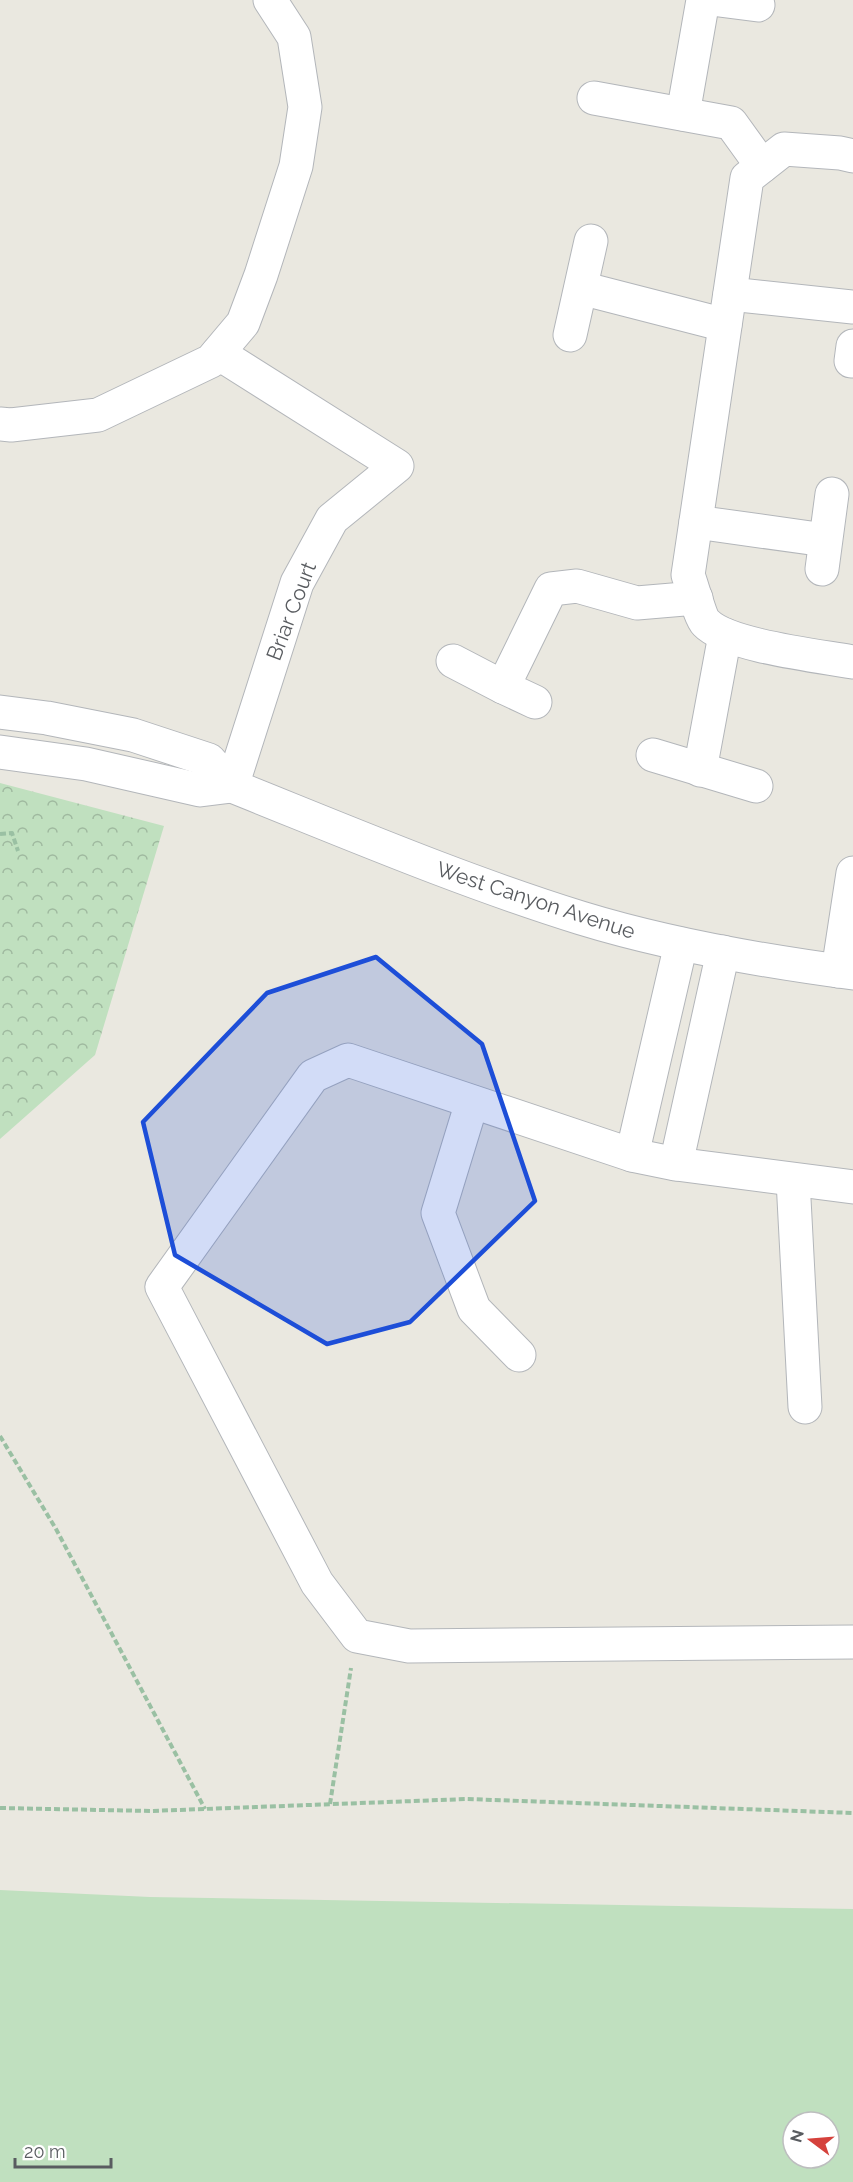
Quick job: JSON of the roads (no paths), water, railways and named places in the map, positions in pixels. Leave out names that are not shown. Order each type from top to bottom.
[{"type":"street","points":[[683,114],[702,0]]},
{"type":"street","points":[[719,0],[758,5]]},
{"type":"street","points":[[0,424],[11,425],[98,415],[211,361],[243,322],[261,275],[296,166],[305,106],[294,37],[272,1]]},
{"type":"street","points":[[594,98],[730,123],[762,166]]},
{"type":"street","points":[[853,156],[784,149],[747,178],[688,575],[705,622],[725,635],[744,642],[853,662]]},
{"type":"street","points":[[570,335],[591,241]]},
{"type":"street","points":[[581,288],[727,310],[853,307]]},
{"type":"street","name":"Briar Court","points":[[218,353],[397,466],[332,519],[297,583],[232,786]]},
{"type":"street","points":[[696,522],[823,555],[832,494]]},
{"type":"street","points":[[503,687],[551,589],[577,585],[638,603],[696,598]]},
{"type":"street","points":[[700,770],[725,635]]},
{"type":"street","points":[[453,661],[535,702]]},
{"type":"street","name":"West Canyon Avenue","points":[[0,712],[47,718],[133,735],[209,760],[232,786],[470,881],[583,918],[681,944],[845,972]]},
{"type":"street","name":"West Canyon Avenue","points":[[0,752],[86,764],[200,790],[232,786]]},
{"type":"street","points":[[653,755],[756,786]]},
{"type":"street","points":[[845,972],[853,873]]},
{"type":"street","points":[[632,1155],[681,944]]},
{"type":"street","points":[[676,1164],[723,952]]},
{"type":"street","points":[[853,1187],[676,1164],[632,1155],[348,1060],[313,1076],[162,1287],[317,1584],[357,1636],[409,1646],[853,1642]]},
{"type":"street","points":[[472,1102],[438,1213],[474,1309],[519,1355]]},
{"type":"street","points":[[793,1180],[804,1407]]}]
